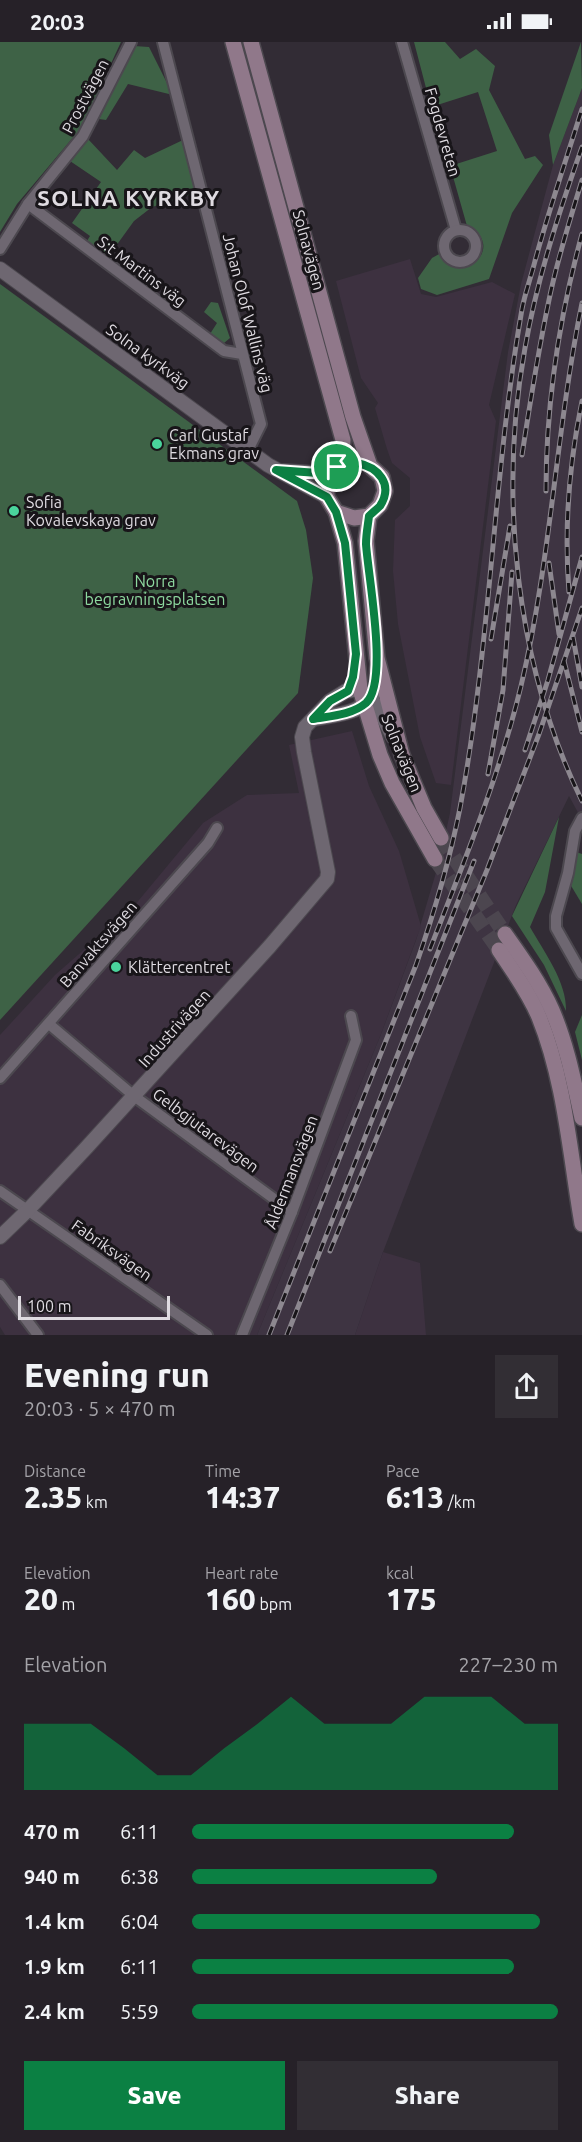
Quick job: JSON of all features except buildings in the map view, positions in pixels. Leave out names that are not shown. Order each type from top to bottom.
[{"type":"main road","name":"Solnavägen","points":[[233,42],[343,440],[342,454],[327,485],[327,497],[336,512],[345,543],[361,696],[380,755],[392,783],[435,859]]},
{"type":"main road","name":"Solnavägen","points":[[251,42],[354,417],[370,466],[382,477],[385,491],[380,506],[369,516],[366,541],[377,658],[402,755],[424,808],[441,838]]},
{"type":"main road","points":[[335,470],[345,464],[357,463],[370,466]]},
{"type":"main road","points":[[336,512],[354,518],[369,516]]},
{"type":"main road","points":[[506,934],[551,1009],[568,1055],[582,1118]]},
{"type":"main road","points":[[499,950],[519,979],[538,1015],[553,1059],[582,1224]]},
{"type":"street","name":"Prostvägen","points":[[0,249],[28,204],[83,136],[131,42]]},
{"type":"street","name":"Johan Olof Wallins väg","points":[[163,42],[261,424],[248,450]]},
{"type":"street","name":"Fogdevreten","points":[[402,42],[456,230]]},
{"type":"street","name":"S:t Martins väg","points":[[28,204],[224,351],[242,354]]},
{"type":"street","name":"Solna kyrkväg","points":[[0,268],[276,470],[327,497]]},
{"type":"street","points":[[276,470],[335,470]]},
{"type":"street","points":[[313,719],[351,712],[361,696],[375,690],[377,658]]},
{"type":"street","points":[[361,696],[382,715],[402,755]]},
{"type":"street","name":"Industrivägen","points":[[0,1237],[134,1096],[270,946],[327,879],[328,872],[302,737],[305,727],[330,701],[361,696]]},
{"type":"street","points":[[582,818],[575,831],[556,916],[556,928],[582,974]]},
{"type":"street","name":"Banvaktsvägen","points":[[0,1078],[208,843],[217,828]]},
{"type":"street","name":"Åldermansvägen","points":[[242,1335],[292,1212],[356,1040],[351,1016]]},
{"type":"street","name":"Gelbgjutarevägen","points":[[48,1024],[134,1096],[292,1212]]},
{"type":"street","name":"Fabriksvägen","points":[[0,1191],[207,1335]]},
{"type":"street","points":[[0,1285],[38,1335]]},
{"type":"shaded area","points":[[582,88],[582,820],[569,796],[516,905],[383,1252],[355,1335],[257,1335],[381,1034],[416,940],[440,859],[450,813],[508,352],[521,284],[553,165]]},
{"type":"shaded area","points":[[410,259],[421,294],[436,297],[492,282],[515,294],[489,405],[496,421],[451,785],[436,783],[420,737],[398,624],[393,571],[395,520],[410,506],[410,478],[392,463],[375,408],[378,403],[361,378],[336,281]]},
{"type":"shaded area","points":[[352,731],[369,786],[399,851],[421,926],[381,1034],[257,1335],[5,1335],[0,1327],[0,1035],[55,975],[134,906],[203,823],[247,795],[299,793],[289,745]]},
{"type":"shaded area","points":[[383,1252],[420,1263],[426,1335],[355,1335]]},
{"type":"green space","points":[[0,42],[121,42],[81,128],[17,204],[0,232]]},
{"type":"green space","points":[[414,42],[445,42],[460,59],[476,49],[495,66],[489,90],[525,159],[535,156],[543,165],[512,213],[489,279],[437,295],[421,289],[418,278],[432,258],[441,253],[455,267],[466,267],[479,258],[483,248],[479,235],[467,226],[450,166],[497,151],[478,92],[431,107]]},
{"type":"green space","points":[[581,42],[582,88],[553,165],[549,135]]},
{"type":"green space","points":[[134,46],[149,47],[173,95],[128,84],[106,120],[99,119]]},
{"type":"green space","points":[[88,139],[117,170],[134,150],[145,158],[183,140],[196,193],[152,207],[134,221],[108,257],[87,241],[90,236],[72,223],[101,182],[70,161]]},
{"type":"green space","name":"Norra begravningsplatsen","points":[[0,284],[297,501],[306,530],[313,578],[298,693],[0,1020]]},
{"type":"green space","points":[[211,302],[218,303],[230,338],[224,343],[210,334],[217,323],[204,312]]},
{"type":"green space","points":[[559,817],[545,892],[530,927],[559,978],[566,1011],[544,965],[512,916]]},
{"type":"green space","points":[[576,852],[582,854],[582,904],[570,884]]},
{"type":"green space","points":[[582,1015],[582,1060],[575,1032]]},
{"type":"tunnel","points":[[441,838],[505,934]]},
{"type":"tunnel","points":[[435,859],[499,950]]},
{"type":"railway","points":[[269,1335],[416,965],[451,847],[460,808],[479,684],[504,433],[522,309],[582,109]]},
{"type":"railway","points":[[582,147],[549,246],[530,322],[517,404],[513,462],[514,521],[519,579],[528,637],[541,694],[559,749],[582,801]]},
{"type":"railway","points":[[522,455],[552,285],[582,180]]},
{"type":"railway","points":[[546,491],[548,426],[555,361],[582,234]]},
{"type":"railway","points":[[430,949],[492,786],[521,686],[540,591],[566,399],[582,303]]},
{"type":"railway","points":[[569,592],[567,544],[569,496],[582,401]]},
{"type":"railway","points":[[491,639],[510,526]]},
{"type":"railway","points":[[525,750],[548,680],[582,557]]},
{"type":"railway","points":[[549,563],[559,634]]},
{"type":"railway","points":[[488,774],[503,690],[512,572]]},
{"type":"railway","points":[[330,1251],[487,870],[539,734],[582,608]]},
{"type":"railway","points":[[573,637],[582,687]]},
{"type":"railway","points":[[564,661],[582,732]]},
{"type":"railway","points":[[287,1335],[474,861]]},
{"type":"place","name":"Carl Gustaf Ekmans grav","points":[[157,444]]},
{"type":"place","name":"Sofia Kovalevskaya grav","points":[[14,511]]},
{"type":"place","name":"Klättercentret","points":[[116,967]]},
{"type":"district","name":"SOLNA KYRKBY","points":[[129,197]]},
{"type":"route","points":[[357,463],[370,466],[382,477],[385,491],[380,506],[369,516],[366,541],[377,658],[375,690],[364,705],[351,712],[313,719],[330,701],[348,691],[354,673],[356,654],[345,543],[336,512],[327,497],[276,470],[332,474],[337,467],[357,463]]}]
